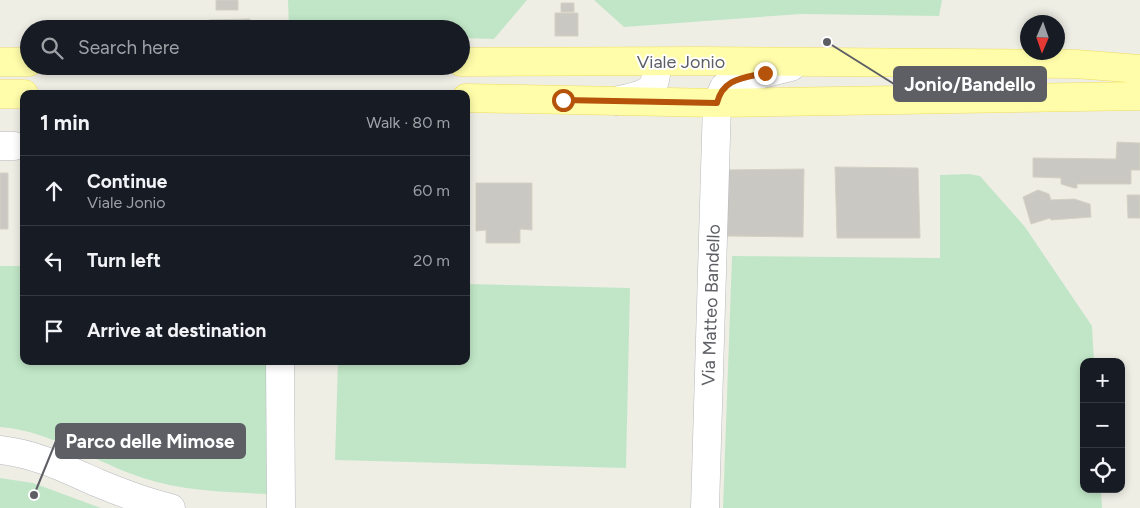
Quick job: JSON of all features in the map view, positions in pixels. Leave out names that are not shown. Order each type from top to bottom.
[{"type":"main road","points":[[0,62],[20,62]]},
{"type":"main road","name":"Viale Jonio","points":[[470,62],[1076,64],[1140,68]]},
{"type":"main road","points":[[0,94],[20,94]]},
{"type":"main road","points":[[470,98],[717,103],[1136,96]]},
{"type":"street","points":[[614,101],[642,94],[652,87],[657,78],[656,62]]},
{"type":"street","points":[[717,103],[724,87],[734,81],[814,62]]},
{"type":"street","name":"Via Matteo Bandello","points":[[705,508],[717,103]]},
{"type":"street","points":[[280,365],[281,508]]},
{"type":"street","points":[[0,450],[43,459],[117,490],[171,508]]},
{"type":"green space","points":[[288,0],[527,0],[494,39],[470,38],[470,20],[289,20]]},
{"type":"green space","points":[[594,0],[942,0],[939,16],[801,14],[624,27]]},
{"type":"green space","points":[[969,174],[980,176],[1025,227],[1092,326],[1094,358],[1080,358],[1080,493],[1101,493],[1102,508],[723,508],[732,256],[940,258],[940,175]]},
{"type":"green space","points":[[0,266],[20,266],[20,365],[267,365],[267,494],[173,486],[143,478],[37,434],[0,427]]},
{"type":"green space","points":[[470,284],[630,288],[626,468],[335,460],[338,365],[470,365]]},
{"type":"green space","points":[[0,478],[33,483],[101,508],[0,508]]},
{"type":"building","points":[[216,0],[238,0],[238,10],[216,10]]},
{"type":"building","points":[[561,3],[574,3],[574,12],[561,12]]},
{"type":"building","points":[[555,13],[578,13],[578,36],[555,36]]},
{"type":"building","points":[[250,19],[250,20],[209,20]]},
{"type":"building","points":[[1117,142],[1140,143],[1140,170],[1131,170],[1131,184],[1077,184],[1077,188],[1074,188],[1061,184],[1061,178],[1033,177],[1033,158],[1116,159]]},
{"type":"building","points":[[835,167],[918,168],[920,238],[837,238]]},
{"type":"building","points":[[804,169],[803,237],[723,236],[722,170]]},
{"type":"building","points":[[0,173],[8,173],[8,229],[0,229]]},
{"type":"building","points":[[476,183],[532,183],[532,230],[520,229],[520,243],[486,243],[486,230],[476,231]]},
{"type":"building","points":[[1038,190],[1049,194],[1051,200],[1074,199],[1090,204],[1091,217],[1051,220],[1050,218],[1031,224],[1023,197]]},
{"type":"building","points":[[1127,195],[1140,195],[1140,218],[1128,218]]},
{"type":"place","name":"Jonio/Bandello","points":[[827,42]]},
{"type":"place","name":"Parco delle Mimose","points":[[34,495]]},
{"type":"route","points":[[563,100],[717,103],[724,87],[734,81],[765,73]]}]
